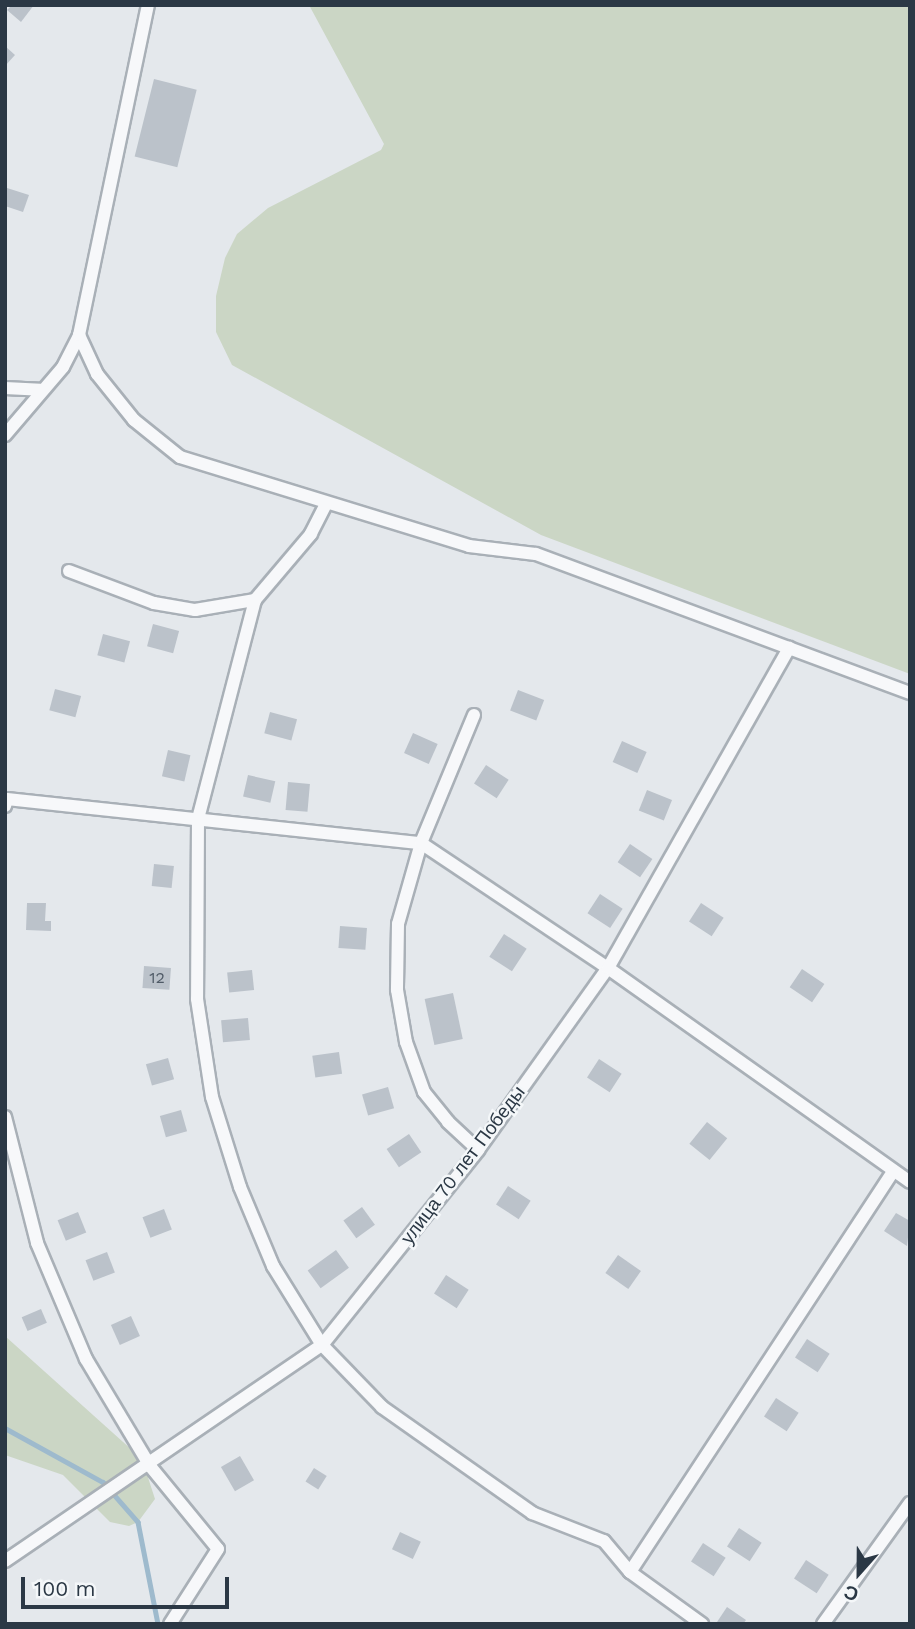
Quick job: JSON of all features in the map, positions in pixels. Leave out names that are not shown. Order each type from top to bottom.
[{"type":"street","points":[[5,435],[40,390],[63,367],[79,335],[148,5]]},
{"type":"street","points":[[79,335],[97,374],[134,421],[180,457],[326,504],[469,545],[536,554],[910,693]]},
{"type":"street","points":[[5,388],[40,390]]},
{"type":"street","points":[[326,504],[311,534],[255,600],[198,819],[197,999],[212,1097],[240,1187],[273,1266],[322,1345],[382,1407],[531,1513],[604,1541],[630,1572],[702,1624]]},
{"type":"street","points":[[69,572],[154,603],[195,610],[222,609],[255,600]]},
{"type":"street","name":"улица 70 лет Победы","points":[[5,1561],[150,1466],[322,1345],[478,1150],[608,968],[789,648]]},
{"type":"street","points":[[474,715],[421,843],[398,924],[397,990],[406,1042],[424,1091],[448,1122],[478,1150]]},
{"type":"street","points":[[6,803],[198,819],[421,843],[608,968],[910,1182]]},
{"type":"street","points":[[5,1117],[37,1243],[86,1359],[150,1466],[218,1549],[170,1624]]},
{"type":"street","points":[[630,1572],[893,1171]]},
{"type":"street","points":[[823,1624],[910,1503]]},
{"type":"green space","points":[[309,5],[910,5],[910,674],[541,535],[232,365],[216,332],[216,296],[225,258],[237,234],[268,208],[381,150],[384,144]]},
{"type":"green space","points":[[5,1336],[142,1459],[155,1499],[138,1522],[129,1526],[110,1522],[63,1475],[5,1455]]},
{"type":"building","points":[[12,5],[34,5],[21,22],[7,10]]},
{"type":"building","points":[[5,46],[15,55],[5,66]]},
{"type":"building","points":[[154,79],[197,90],[177,167],[135,157]]},
{"type":"building","points":[[7,188],[29,195],[23,212],[5,206]]},
{"type":"building","points":[[153,624],[179,631],[173,653],[147,646]]},
{"type":"building","points":[[103,634],[130,641],[124,662],[97,655]]},
{"type":"building","points":[[55,689],[81,696],[75,717],[49,710]]},
{"type":"building","points":[[518,690],[544,700],[536,721],[510,711]]},
{"type":"building","points":[[270,712],[297,719],[291,740],[264,733]]},
{"type":"building","points":[[413,733],[438,744],[429,764],[404,753]]},
{"type":"building","points":[[622,741],[647,752],[637,773],[613,762]]},
{"type":"building","points":[[168,750],[190,755],[184,781],[162,776]]},
{"type":"building","points":[[486,765],[509,780],[497,798],[474,783]]},
{"type":"building","points":[[248,775],[275,781],[270,803],[243,796]]},
{"type":"building","points":[[288,782],[310,784],[307,812],[286,810]]},
{"type":"building","points":[[647,790],[672,800],[664,821],[639,810]]},
{"type":"building","points":[[630,844],[652,859],[640,877],[618,862]]},
{"type":"building","points":[[154,864],[174,866],[172,888],[152,886]]},
{"type":"building","points":[[600,894],[623,909],[610,928],[587,913]]},
{"type":"building","points":[[27,903],[46,903],[45,921],[51,921],[51,931],[26,930]]},
{"type":"building","points":[[701,903],[724,918],[712,936],[689,921]]},
{"type":"building","points":[[340,926],[367,928],[365,950],[338,948]]},
{"type":"building","points":[[504,934],[527,949],[512,971],[489,957]]},
{"type":"building","points":[[144,966],[171,968],[169,990],[142,988]]},
{"type":"building","points":[[802,969],[824,984],[812,1002],[790,987]]},
{"type":"building","points":[[252,970],[254,990],[229,993],[227,973]]},
{"type":"building","points":[[453,993],[463,1039],[434,1045],[425,999]]},
{"type":"building","points":[[248,1018],[250,1040],[223,1042],[221,1020]]},
{"type":"building","points":[[339,1052],[342,1074],[315,1078],[312,1056]]},
{"type":"building","points":[[168,1058],[174,1079],[152,1085],[146,1064]]},
{"type":"building","points":[[599,1059],[622,1074],[610,1092],[587,1077]]},
{"type":"building","points":[[388,1087],[394,1108],[368,1116],[362,1094]]},
{"type":"building","points":[[181,1110],[187,1131],[166,1137],[160,1116]]},
{"type":"building","points":[[707,1122],[727,1138],[710,1160],[689,1144]]},
{"type":"building","points":[[409,1134],[421,1152],[399,1167],[387,1149]]},
{"type":"building","points":[[508,1186],[531,1201],[519,1219],[496,1204]]},
{"type":"building","points":[[362,1207],[375,1225],[356,1238],[343,1221]]},
{"type":"building","points":[[164,1209],[172,1230],[150,1238],[143,1217]]},
{"type":"building","points":[[78,1212],[86,1232],[66,1241],[58,1220]]},
{"type":"building","points":[[896,1213],[910,1221],[907,1246],[884,1231]]},
{"type":"building","points":[[336,1250],[349,1268],[321,1288],[308,1271]]},
{"type":"building","points":[[107,1252],[115,1273],[93,1281],[86,1260]]},
{"type":"building","points":[[618,1255],[641,1271],[628,1289],[605,1273]]},
{"type":"building","points":[[446,1275],[469,1290],[457,1308],[434,1293]]},
{"type":"building","points":[[41,1309],[47,1323],[28,1331],[22,1317]]},
{"type":"building","points":[[131,1316],[140,1336],[120,1345],[111,1325]]},
{"type":"building","points":[[807,1339],[830,1354],[818,1372],[795,1357]]},
{"type":"building","points":[[776,1398],[799,1413],[787,1431],[764,1416]]},
{"type":"building","points":[[240,1456],[254,1480],[235,1491],[221,1467]]},
{"type":"building","points":[[314,1468],[327,1476],[318,1490],[306,1482]]},
{"type":"building","points":[[739,1528],[762,1543],[750,1561],[727,1546]]},
{"type":"building","points":[[400,1532],[421,1542],[413,1559],[392,1549]]},
{"type":"building","points":[[703,1543],[726,1558],[714,1576],[691,1561]]},
{"type":"building","points":[[806,1560],[829,1575],[817,1593],[794,1578]]},
{"type":"building","points":[[727,1607],[746,1620],[743,1624],[717,1622]]},
{"type":"waterway","points":[[5,1428],[103,1482],[138,1522],[158,1624]]}]
